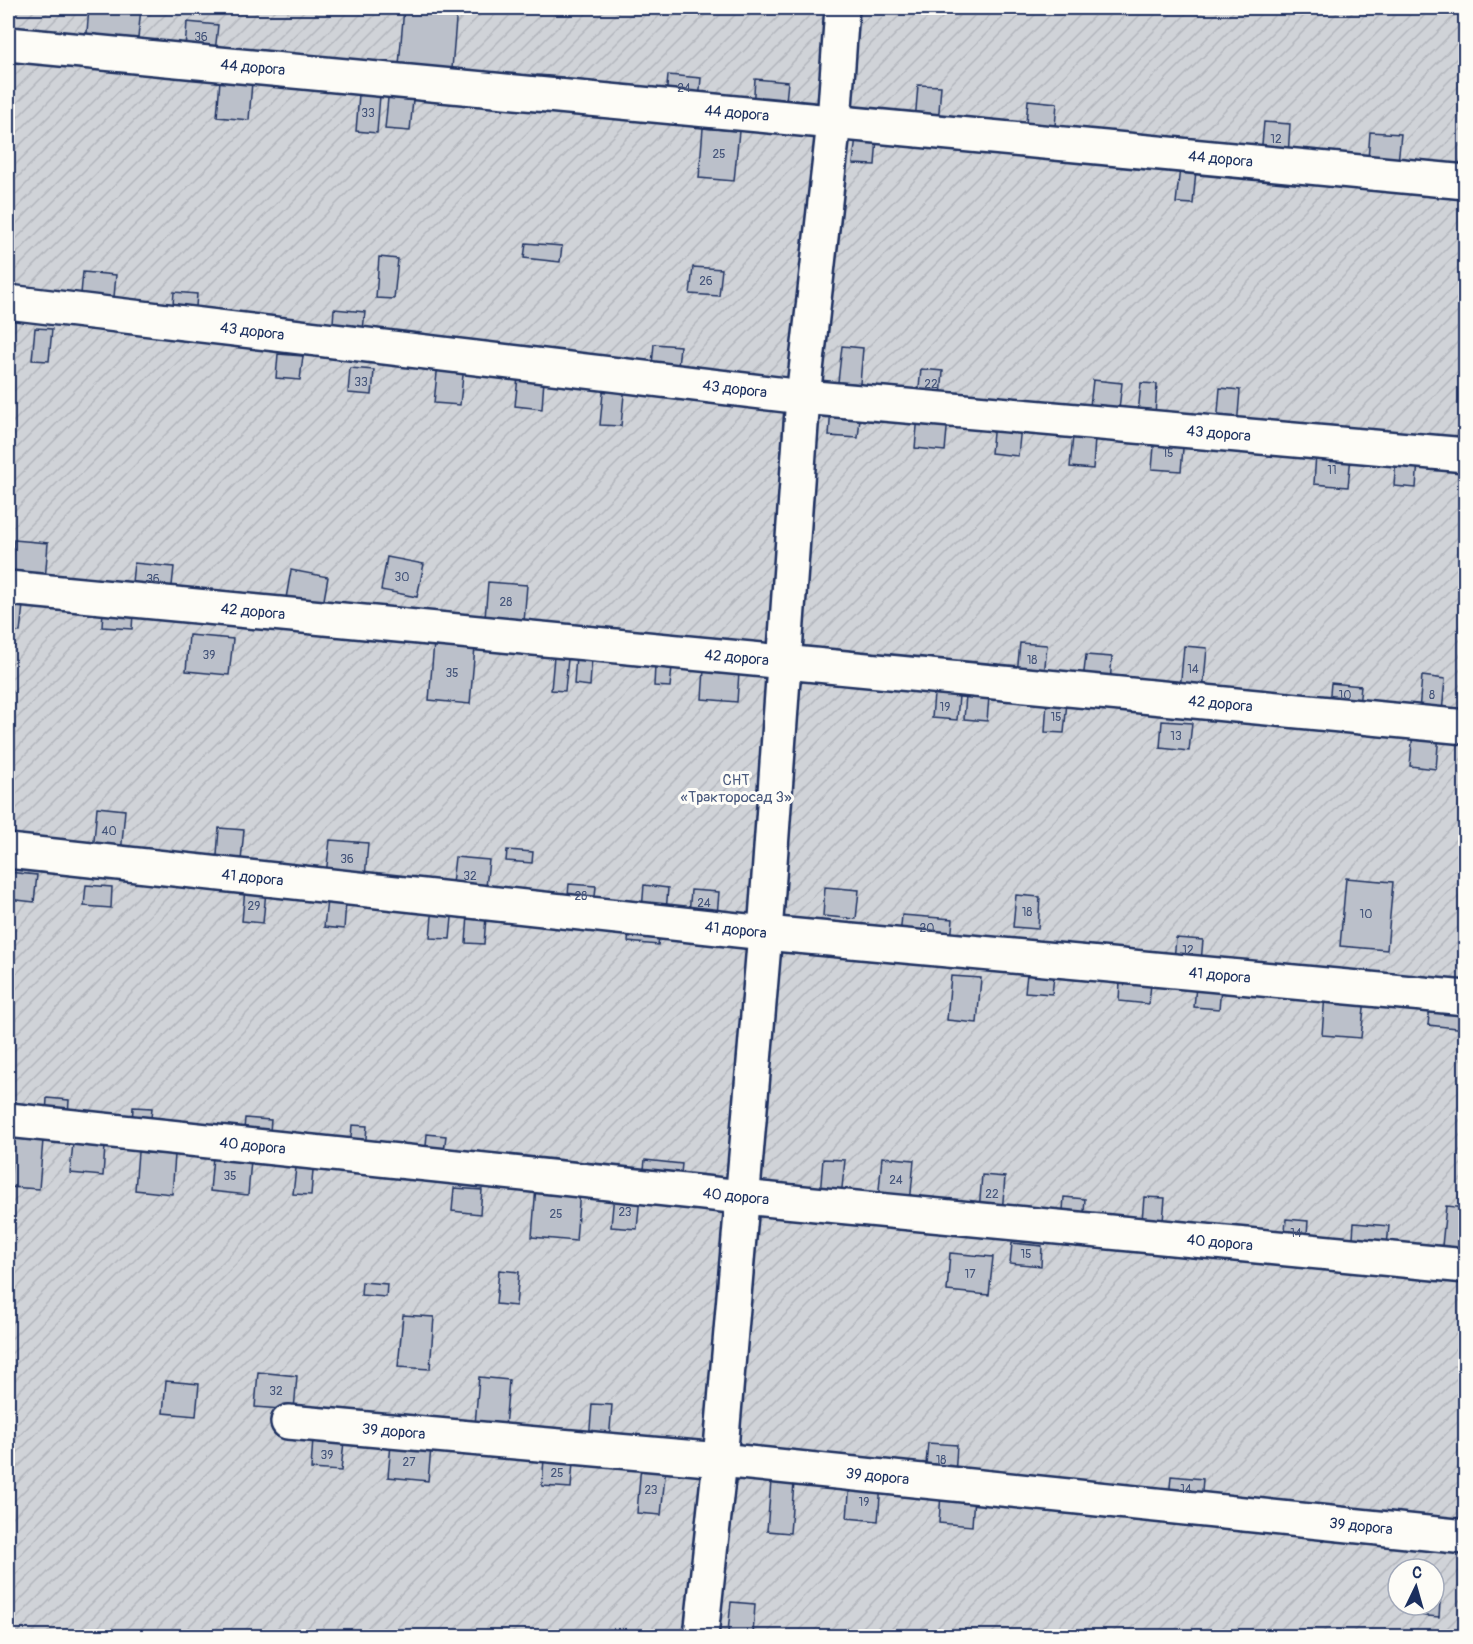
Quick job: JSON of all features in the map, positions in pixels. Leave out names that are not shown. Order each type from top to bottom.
[{"type":"street","points":[[701,1636],[720,1460],[765,933],[803,397],[834,122],[842,8]]},
{"type":"street","name":"44 дорога","points":[[8,44],[1466,182]]},
{"type":"street","name":"43 дорога","points":[[8,302],[803,397],[1466,454]]},
{"type":"street","name":"42 дорога","points":[[8,588],[1466,728]]},
{"type":"street","name":"41 дорога","points":[[8,851],[765,933],[1466,998]]},
{"type":"street","name":"40 дорога","points":[[8,1120],[742,1197],[1466,1266]]},
{"type":"street","name":"39 дорога","points":[[288,1422],[720,1460],[1466,1537]]},
{"type":"green space","name":"СНТ «Тракторосад 3»","points":[[8,8],[1465,8],[1465,1636],[8,1636]]},
{"type":"building","points":[[89,8],[141,8],[137,48],[86,44]]},
{"type":"building","points":[[404,8],[457,8],[452,69],[399,65]]},
{"type":"building","points":[[187,22],[218,25],[215,52],[185,49]]},
{"type":"building","points":[[537,75],[563,77],[562,92],[535,89]]},
{"type":"building","points":[[668,75],[701,78],[699,102],[666,99]]},
{"type":"building","points":[[755,79],[788,82],[785,111],[753,108]]},
{"type":"building","points":[[220,80],[252,82],[249,120],[217,117]]},
{"type":"building","points":[[918,85],[941,86],[938,124],[915,122]]},
{"type":"building","points":[[359,94],[380,95],[377,133],[356,131]]},
{"type":"building","points":[[388,98],[413,100],[410,131],[385,129]]},
{"type":"building","points":[[1028,100],[1057,103],[1054,138],[1025,135]]},
{"type":"building","points":[[1264,122],[1290,124],[1288,157],[1261,155]]},
{"type":"building","points":[[703,128],[739,131],[734,181],[699,178]]},
{"type":"building","points":[[1370,132],[1401,134],[1398,163],[1368,160]]},
{"type":"building","points":[[856,135],[877,137],[875,165],[853,164]]},
{"type":"building","points":[[1180,168],[1196,170],[1193,204],[1176,203]]},
{"type":"building","points":[[526,243],[562,246],[560,262],[524,258]]},
{"type":"building","points":[[379,257],[398,259],[394,299],[376,298]]},
{"type":"building","points":[[693,267],[722,269],[719,296],[690,294]]},
{"type":"building","points":[[83,272],[116,275],[113,308],[80,305]]},
{"type":"building","points":[[174,292],[197,294],[195,319],[172,317]]},
{"type":"building","points":[[334,309],[365,312],[362,339],[332,336]]},
{"type":"building","points":[[35,328],[52,329],[49,361],[32,360]]},
{"type":"building","points":[[654,344],[680,346],[677,378],[651,375]]},
{"type":"building","points":[[842,346],[863,348],[860,384],[838,382]]},
{"type":"building","points":[[278,354],[303,356],[300,380],[276,378]]},
{"type":"building","points":[[438,363],[464,365],[460,405],[434,403]]},
{"type":"building","points":[[350,368],[374,370],[372,395],[348,393]]},
{"type":"building","points":[[921,369],[943,371],[941,398],[918,396]]},
{"type":"building","points":[[518,377],[544,379],[542,409],[515,406]]},
{"type":"building","points":[[1093,380],[1122,383],[1119,409],[1090,406]]},
{"type":"building","points":[[604,382],[625,384],[621,426],[600,425]]},
{"type":"building","points":[[1141,383],[1157,384],[1155,416],[1138,414]]},
{"type":"building","points":[[1220,388],[1240,390],[1237,427],[1217,425]]},
{"type":"building","points":[[831,406],[861,409],[858,438],[829,436]]},
{"type":"building","points":[[918,416],[948,418],[945,451],[915,448]]},
{"type":"building","points":[[994,423],[1021,426],[1018,456],[991,453]]},
{"type":"building","points":[[1155,435],[1184,437],[1181,471],[1152,469]]},
{"type":"building","points":[[1073,436],[1095,438],[1093,469],[1070,467]]},
{"type":"building","points":[[1316,453],[1351,456],[1348,487],[1314,484]]},
{"type":"building","points":[[1396,458],[1418,460],[1416,488],[1394,486]]},
{"type":"building","points":[[14,540],[48,543],[45,581],[10,578]]},
{"type":"building","points":[[387,557],[424,564],[417,597],[381,590]]},
{"type":"building","points":[[134,563],[174,567],[171,595],[131,592]]},
{"type":"building","points":[[291,570],[328,577],[322,611],[285,604]]},
{"type":"building","points":[[488,582],[527,585],[524,622],[485,618]]},
{"type":"building","points":[[8,604],[23,605],[20,632],[8,631]]},
{"type":"building","points":[[103,611],[133,613],[132,629],[102,627]]},
{"type":"building","points":[[189,635],[233,639],[229,675],[186,671]]},
{"type":"building","points":[[434,643],[475,647],[470,704],[429,700]]},
{"type":"building","points":[[1020,643],[1047,645],[1044,676],[1017,674]]},
{"type":"building","points":[[1184,646],[1207,648],[1203,692],[1180,690]]},
{"type":"building","points":[[576,655],[592,657],[590,686],[574,684]]},
{"type":"building","points":[[1086,655],[1112,657],[1110,683],[1083,680]]},
{"type":"building","points":[[554,656],[568,658],[565,691],[551,690]]},
{"type":"building","points":[[655,665],[672,667],[670,687],[654,686]]},
{"type":"building","points":[[704,669],[739,672],[737,702],[702,699]]},
{"type":"building","points":[[1422,676],[1445,679],[1442,713],[1419,711]]},
{"type":"building","points":[[1331,683],[1361,686],[1359,707],[1329,705]]},
{"type":"building","points":[[934,694],[959,696],[957,720],[932,718]]},
{"type":"building","points":[[966,695],[989,697],[987,721],[964,719]]},
{"type":"building","points":[[1047,700],[1067,702],[1064,733],[1045,732]]},
{"type":"building","points":[[1162,721],[1192,723],[1189,751],[1160,748]]},
{"type":"building","points":[[1413,731],[1439,734],[1436,769],[1410,766]]},
{"type":"building","points":[[97,807],[125,810],[121,854],[93,852]]},
{"type":"building","points":[[219,828],[244,830],[240,871],[216,869]]},
{"type":"building","points":[[330,840],[368,843],[365,878],[326,874]]},
{"type":"building","points":[[507,850],[533,852],[532,863],[506,861]]},
{"type":"building","points":[[455,857],[489,860],[485,896],[451,893]]},
{"type":"building","points":[[8,872],[37,875],[34,902],[8,899]]},
{"type":"building","points":[[1346,878],[1393,882],[1387,950],[1340,946]]},
{"type":"building","points":[[569,884],[596,886],[594,908],[567,906]]},
{"type":"building","points":[[86,885],[112,887],[111,908],[84,906]]},
{"type":"building","points":[[644,885],[668,888],[666,912],[642,910]]},
{"type":"building","points":[[825,887],[859,890],[856,919],[823,916]]},
{"type":"building","points":[[245,889],[266,891],[263,923],[242,921]]},
{"type":"building","points":[[691,890],[719,892],[717,916],[689,914]]},
{"type":"building","points":[[1016,895],[1040,897],[1038,929],[1013,927]]},
{"type":"building","points":[[327,900],[346,902],[344,929],[324,927]]},
{"type":"building","points":[[433,905],[453,907],[450,939],[430,938]]},
{"type":"building","points":[[468,914],[486,916],[484,944],[466,943]]},
{"type":"building","points":[[902,915],[953,919],[951,941],[900,937]]},
{"type":"building","points":[[629,928],[660,931],[658,945],[628,942]]},
{"type":"building","points":[[1176,938],[1203,940],[1201,962],[1174,960]]},
{"type":"building","points":[[1027,974],[1054,976],[1052,994],[1025,992]]},
{"type":"building","points":[[951,976],[981,978],[977,1023],[947,1020]]},
{"type":"building","points":[[1120,982],[1151,984],[1149,1004],[1119,1001]]},
{"type":"building","points":[[1196,986],[1221,988],[1219,1009],[1194,1007]]},
{"type":"building","points":[[1325,994],[1365,998],[1361,1038],[1322,1035]]},
{"type":"building","points":[[1430,1005],[1466,1008],[1466,1029],[1428,1025]]},
{"type":"building","points":[[47,1098],[69,1100],[68,1117],[46,1115]]},
{"type":"building","points":[[133,1107],[152,1108],[150,1129],[132,1127]]},
{"type":"building","points":[[245,1118],[271,1120],[269,1144],[243,1141]]},
{"type":"building","points":[[352,1125],[367,1126],[365,1150],[350,1149]]},
{"type":"building","points":[[427,1134],[446,1136],[443,1159],[425,1158]]},
{"type":"building","points":[[14,1137],[43,1140],[39,1189],[9,1187]]},
{"type":"building","points":[[73,1143],[105,1146],[103,1176],[70,1173]]},
{"type":"building","points":[[138,1152],[175,1155],[172,1194],[135,1190]]},
{"type":"building","points":[[213,1156],[251,1160],[248,1195],[210,1191]]},
{"type":"building","points":[[882,1157],[914,1160],[910,1204],[878,1201]]},
{"type":"building","points":[[823,1159],[845,1160],[841,1197],[820,1195]]},
{"type":"building","points":[[645,1160],[682,1164],[680,1182],[643,1178]]},
{"type":"building","points":[[296,1168],[313,1170],[311,1195],[293,1194]]},
{"type":"building","points":[[982,1175],[1005,1177],[1002,1213],[979,1211]]},
{"type":"building","points":[[536,1186],[580,1190],[576,1241],[532,1237]]},
{"type":"building","points":[[454,1188],[482,1190],[480,1214],[452,1211]]},
{"type":"building","points":[[614,1194],[640,1196],[637,1229],[611,1227]]},
{"type":"building","points":[[1064,1197],[1085,1199],[1083,1225],[1062,1223]]},
{"type":"building","points":[[1144,1197],[1165,1198],[1162,1233],[1141,1232]]},
{"type":"building","points":[[1446,1206],[1466,1208],[1466,1258],[1441,1256]]},
{"type":"building","points":[[1286,1219],[1308,1221],[1306,1248],[1284,1246]]},
{"type":"building","points":[[1354,1223],[1389,1226],[1386,1255],[1352,1252]]},
{"type":"building","points":[[1012,1243],[1042,1246],[1041,1266],[1010,1263]]},
{"type":"building","points":[[950,1253],[993,1257],[989,1295],[947,1291]]},
{"type":"building","points":[[499,1270],[519,1272],[516,1306],[496,1304]]},
{"type":"building","points":[[362,1282],[387,1284],[386,1297],[361,1295]]},
{"type":"building","points":[[403,1315],[434,1317],[430,1369],[398,1367]]},
{"type":"building","points":[[258,1372],[297,1376],[294,1410],[255,1407]]},
{"type":"building","points":[[479,1377],[509,1380],[505,1428],[475,1425]]},
{"type":"building","points":[[166,1381],[199,1384],[196,1416],[163,1413]]},
{"type":"building","points":[[592,1404],[612,1405],[609,1441],[589,1440]]},
{"type":"building","points":[[313,1438],[344,1441],[341,1471],[311,1469]]},
{"type":"building","points":[[928,1443],[957,1445],[955,1477],[925,1474]]},
{"type":"building","points":[[391,1444],[431,1448],[428,1481],[388,1477]]},
{"type":"building","points":[[544,1459],[573,1461],[571,1488],[542,1486]]},
{"type":"building","points":[[641,1464],[666,1466],[661,1515],[637,1513]]},
{"type":"building","points":[[1171,1476],[1203,1479],[1201,1502],[1169,1499]]},
{"type":"building","points":[[771,1481],[794,1483],[790,1533],[767,1531]]},
{"type":"building","points":[[850,1482],[881,1485],[878,1521],[847,1518]]},
{"type":"building","points":[[941,1493],[974,1496],[972,1526],[939,1523]]},
{"type":"building","points":[[731,1602],[755,1604],[753,1635],[728,1632]]}]
